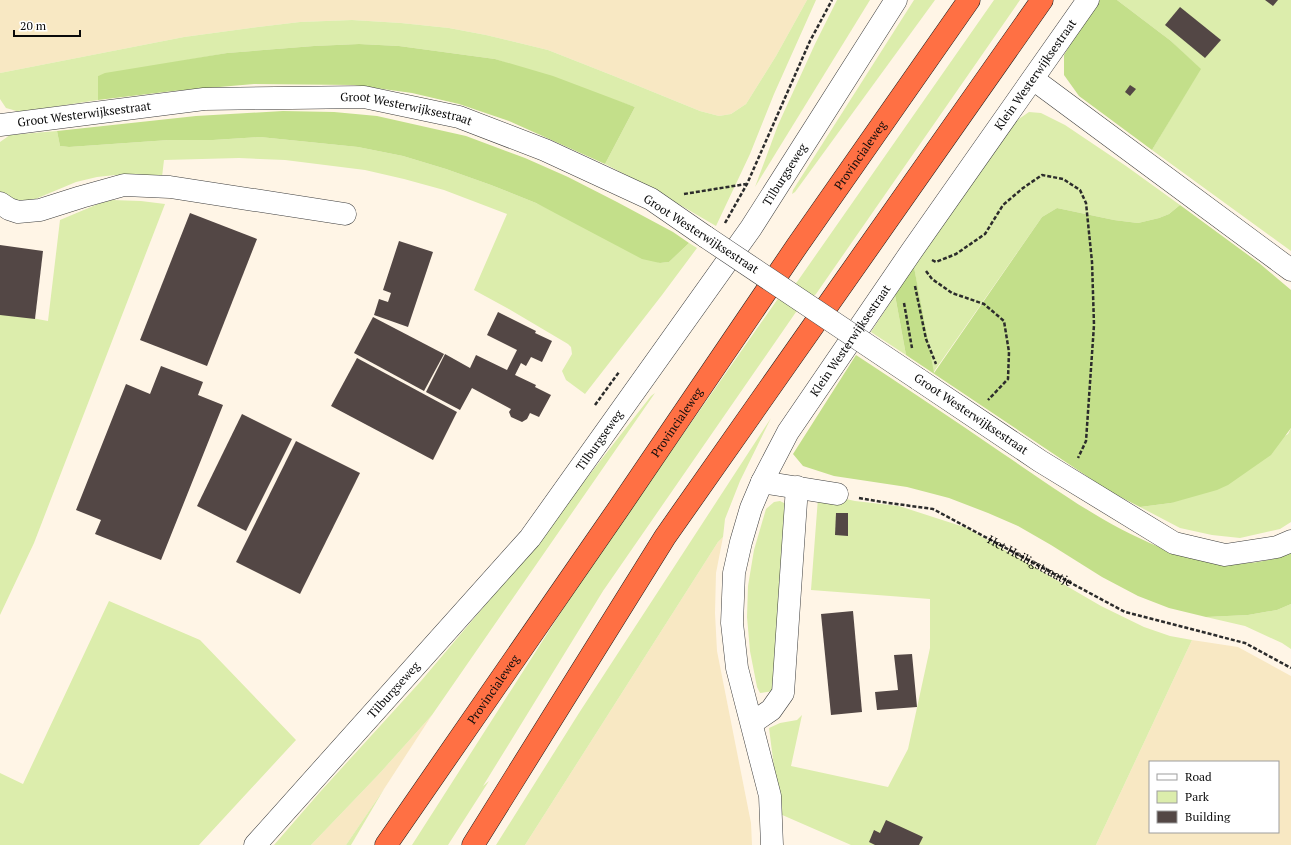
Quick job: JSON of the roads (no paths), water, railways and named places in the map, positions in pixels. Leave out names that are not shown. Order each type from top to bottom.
[{"type":"highway","name":"Provincialeweg","points":[[386,845],[619,508],[797,246],[969,0]]},
{"type":"highway","points":[[473,845],[665,537],[1042,0]]},
{"type":"street","name":"Tilburgseweg","points":[[255,845],[530,538],[751,228],[896,0]]},
{"type":"street","name":"Klein Westerwijksestraat","points":[[772,845],[770,796],[737,668],[732,623],[734,573],[751,508],[762,482],[788,432],[911,252],[1088,0]]},
{"type":"street","points":[[1033,79],[1291,270]]},
{"type":"street","name":"Groot Westerwijksestraat","points":[[0,125],[204,99],[364,97],[459,117],[545,150],[651,199],[715,231],[918,379],[1040,461],[1174,543],[1225,555],[1277,547],[1291,541]]},
{"type":"street","points":[[0,203],[9,210],[18,212],[40,210],[81,196],[124,185],[170,188],[345,214]]},
{"type":"street","points":[[762,482],[837,494]]},
{"type":"street","points":[[752,723],[771,710],[783,693],[797,488]]}]
